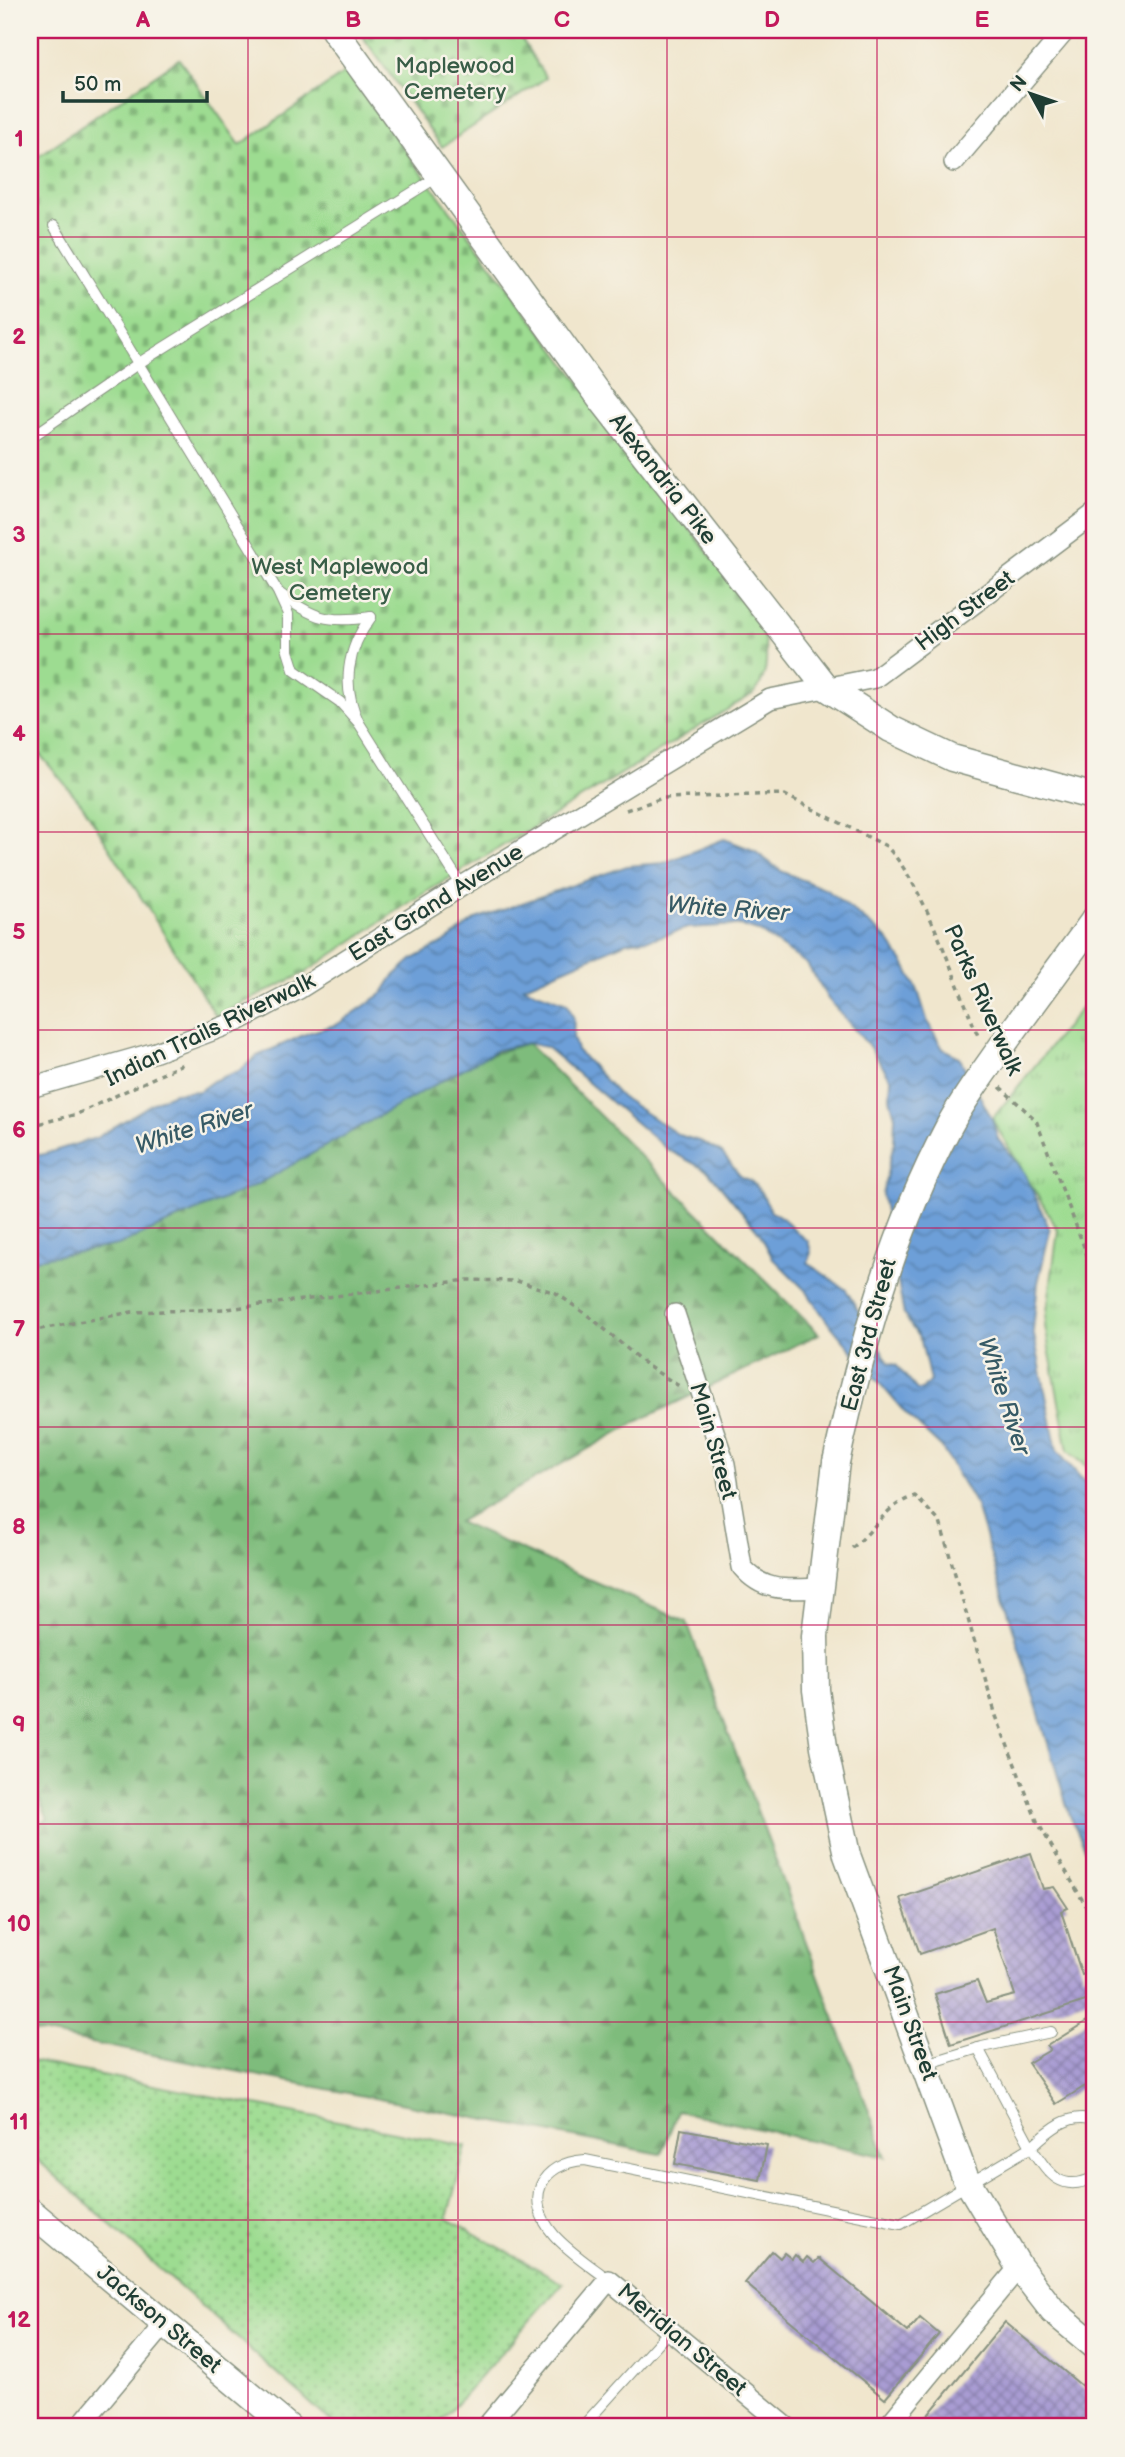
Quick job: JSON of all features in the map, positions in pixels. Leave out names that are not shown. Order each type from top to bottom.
[{"type":"main road","name":"Alexandria Pike","points":[[334,30],[602,400],[826,687],[891,729],[952,758],[1095,797]]},
{"type":"main road","name":"East 3rd Street","points":[[815,1659],[836,1462],[859,1355],[896,1239],[948,1126],[995,1044],[1095,919]]},
{"type":"main road","name":"Main Street","points":[[815,1659],[824,1747],[847,1855],[969,2184],[1019,2267],[1053,2311],[1095,2346]]},
{"type":"main road","name":"Jackson Street","points":[[30,2211],[283,2426]]},
{"type":"street","points":[[954,162],[1066,30]]},
{"type":"street","name":"High Street","points":[[826,687],[875,678],[1095,513]]},
{"type":"street","name":"East Grand Avenue","points":[[30,1088],[156,1052],[238,1021],[299,989],[462,886],[770,699],[826,687]]},
{"type":"street","name":"Main Street","points":[[675,1314],[725,1464],[742,1567],[754,1580],[776,1589],[821,1588]]},
{"type":"street","points":[[887,2427],[1019,2267]]},
{"type":"street","points":[[486,2427],[609,2280]]},
{"type":"street","name":"Meridian Street","points":[[609,2280],[787,2427]]},
{"type":"street","points":[[79,2427],[165,2324]]},
{"type":"lane","points":[[30,438],[139,363],[440,176]]},
{"type":"lane","points":[[54,226],[278,592],[288,614],[288,651],[294,670],[340,702],[359,723]]},
{"type":"lane","points":[[278,592],[303,611],[339,622],[371,617],[358,634],[350,657],[350,705],[462,886]]},
{"type":"lane","points":[[926,2065],[978,2048],[1051,2032]]},
{"type":"lane","points":[[978,2048],[1031,2147],[1056,2179],[1071,2185],[1095,2177]]},
{"type":"lane","points":[[609,2280],[555,2236],[545,2222],[539,2188],[547,2173],[566,2161],[586,2160],[901,2224],[1031,2147],[1049,2130],[1079,2117],[1095,2121]]},
{"type":"lane","points":[[582,2427],[670,2330]]},
{"type":"lane","points":[[30,2416],[44,2427]]},
{"type":"path","name":"Parks Riverwalk","points":[[615,816],[663,798],[783,794],[886,846],[898,858],[914,883],[995,1044]]},
{"type":"path","name":"Indian Trails Riverwalk","points":[[30,1126],[77,1114],[184,1064]]},
{"type":"path","name":"Parks Riverwalk","points":[[999,1086],[1036,1120],[1095,1276]]},
{"type":"path","points":[[30,1331],[132,1312],[227,1309],[468,1280],[517,1281],[556,1293],[594,1320],[646,1365],[682,1388],[701,1392]]},
{"type":"path","points":[[852,1548],[872,1531],[894,1503],[915,1496],[940,1522],[996,1716],[1037,1821],[1095,1922]]},
{"type":"green space","name":"Maplewood Cemetery","points":[[358,30],[516,30],[546,78],[442,147]]},
{"type":"green space","name":"West Maplewood Cemetery","points":[[179,59],[240,145],[346,72],[752,611],[761,631],[766,653],[764,675],[753,694],[410,902],[305,973],[216,1016],[82,804],[30,743],[30,162]]},
{"type":"green space","points":[[1095,991],[1095,1473],[1068,1451],[1045,1326],[1058,1230],[992,1119]]},
{"type":"green space","points":[[527,1043],[819,1334],[640,1420],[458,1522],[687,1622],[886,2157],[678,2111],[661,2154],[30,2031],[30,1829],[48,1819],[30,1780],[30,1202]]},
{"type":"green space","points":[[30,2061],[466,2146],[447,2218],[563,2283],[436,2427],[337,2427],[30,2153]]},
{"type":"water","name":"White River","points":[[724,839],[753,850],[781,871],[827,890],[886,937],[905,965],[918,991],[928,1023],[943,1049],[959,1057],[992,1119],[998,1139],[1024,1172],[1050,1230],[1038,1283],[1033,1330],[1057,1451],[1080,1477],[1095,1487],[1095,1869],[1070,1816],[976,1506],[942,1448],[906,1414],[826,1320],[807,1292],[772,1257],[759,1232],[708,1171],[668,1150],[546,1047],[527,1043],[497,1050],[256,1185],[118,1245],[30,1260],[30,1154],[41,1155],[96,1138],[158,1100],[174,1093],[199,1091],[213,1081],[239,1071],[257,1056],[308,1033],[338,1024],[383,993],[393,977],[413,959],[447,941],[476,919],[627,866],[664,863]],"holes":[[[739,925],[758,931],[807,964],[828,999],[869,1046],[891,1079],[890,1098],[895,1116],[894,1143],[882,1195],[904,1315],[921,1341],[930,1381],[922,1390],[917,1390],[896,1365],[889,1363],[846,1290],[808,1263],[811,1252],[808,1241],[781,1217],[771,1212],[761,1192],[751,1181],[741,1177],[722,1153],[702,1142],[679,1135],[621,1097],[577,1050],[573,1037],[574,1019],[567,1003],[523,987],[626,942],[655,938],[688,928]]]},
{"type":"building","points":[[1031,1853],[1043,1889],[1054,1887],[1068,1908],[1061,1911],[1082,1975],[1095,1971],[1095,1998],[951,2044],[935,1994],[977,1981],[986,2003],[1015,1995],[993,1928],[920,1954],[900,1898]]},
{"type":"building","points":[[1095,2016],[1095,2080],[1056,2104],[1028,2063],[1050,2050],[1047,2046]]},
{"type":"building","points":[[681,2129],[767,2145],[760,2180],[675,2164]]},
{"type":"building","points":[[772,2251],[780,2258],[784,2253],[792,2259],[795,2255],[803,2262],[807,2257],[814,2263],[819,2258],[908,2332],[920,2318],[939,2334],[885,2399],[745,2283]]},
{"type":"building","points":[[1005,2322],[1095,2397],[1095,2411],[1081,2427],[918,2427]]}]
